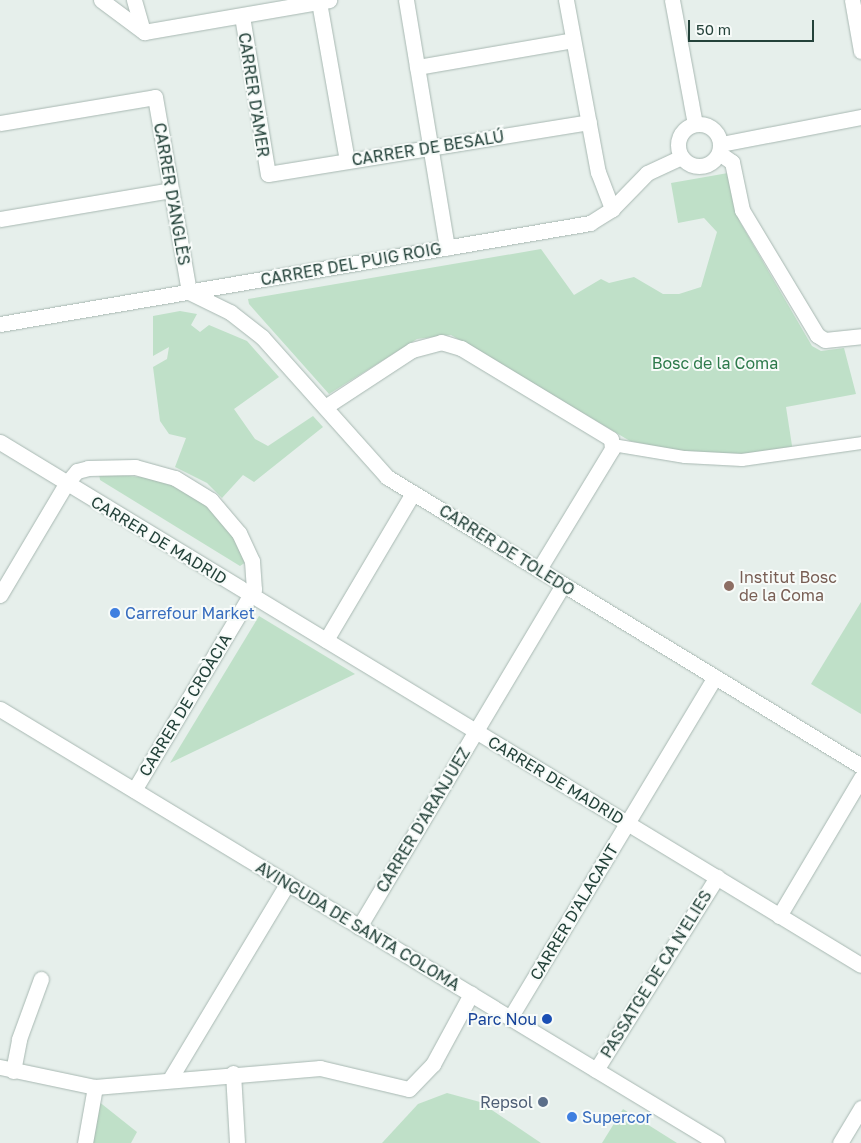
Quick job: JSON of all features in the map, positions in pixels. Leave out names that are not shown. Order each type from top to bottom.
[{"type":"street","points":[[101,0],[144,32],[324,1],[347,161]]},
{"type":"street","points":[[134,0],[144,32]]},
{"type":"street","points":[[406,0],[447,248]]},
{"type":"street","points":[[566,0],[598,172],[612,209]]},
{"type":"street","points":[[672,0],[695,124]]},
{"type":"street","points":[[852,0],[861,51]]},
{"type":"street","name":"CARRER D'AMER","points":[[242,16],[268,174]]},
{"type":"street","points":[[417,67],[573,40]]},
{"type":"street","name":"CARRER D'ANGLÈS","points":[[0,123],[155,97],[189,292]]},
{"type":"street","points":[[695,124],[678,140],[681,157],[690,165],[704,166],[720,149],[861,117]]},
{"type":"street","name":"CARRER DE BESALÚ","points":[[268,174],[589,122]]},
{"type":"street","points":[[695,124],[711,127],[720,149],[732,162],[742,210],[817,335],[826,340],[861,336]]},
{"type":"street","name":"CARRER DEL PUIG ROIG","points":[[0,324],[590,223],[612,209],[647,173],[681,157]]},
{"type":"street","points":[[0,220],[171,190]]},
{"type":"street","name":"CARRER DE TOLEDO","points":[[189,292],[230,312],[262,337],[387,476],[861,766]]},
{"type":"street","points":[[325,407],[412,350],[441,342],[461,348],[612,442],[685,457],[742,460],[861,443]]},
{"type":"street","name":"CARRER DE MADRID","points":[[0,442],[66,484],[861,965]]},
{"type":"street","points":[[539,570],[612,442]]},
{"type":"street","name":"CARRER DE MADRID","points":[[66,484],[77,471],[118,466],[149,469],[186,484],[210,500],[239,533],[255,573],[251,595]]},
{"type":"street","points":[[0,596],[66,484]]},
{"type":"street","points":[[326,640],[413,493]]},
{"type":"street","name":"CARRER D'ARANJUEZ","points":[[359,927],[563,585]]},
{"type":"street","name":"CARRER DE CROÀCIA","points":[[134,790],[251,595]]},
{"type":"street","name":"CARRER D'ALACANT","points":[[510,1018],[714,677]]},
{"type":"street","name":"AVINGUDA DE SANTA COLOMA","points":[[0,709],[717,1143]]},
{"type":"street","points":[[779,916],[861,778]]},
{"type":"street","name":"PASSATGE DE CA N'ELIES","points":[[596,1070],[717,877]]},
{"type":"street","points":[[170,1079],[288,883]]},
{"type":"street","points":[[41,979],[7,1069],[95,1087],[233,1073],[320,1068],[409,1090],[433,1064],[471,994]]},
{"type":"street","points":[[233,1073],[237,1142]]},
{"type":"street","points":[[85,1143],[95,1087]]},
{"type":"street","points":[[840,1143],[861,1108]]},
{"type":"green space","name":"Bosc de la Coma","points":[[728,173],[740,222],[812,346],[821,351],[844,348],[856,394],[786,407],[793,452],[698,455],[630,441],[451,335],[417,339],[329,394],[249,304],[248,299],[541,249],[574,295],[601,279],[609,283],[634,277],[663,294],[679,294],[701,287],[717,232],[704,218],[678,223],[671,183]]},
{"type":"green space","points":[[180,311],[197,314],[191,325],[200,332],[209,325],[247,341],[279,377],[234,409],[255,439],[268,446],[313,416],[323,427],[254,482],[243,475],[222,498],[207,483],[175,467],[186,438],[169,434],[160,421],[153,367],[167,359],[169,347],[153,356],[153,316]]},
{"type":"green space","points":[[99,473],[161,479],[200,499],[229,528],[246,562],[240,566],[100,480]]},
{"type":"green space","points":[[861,602],[861,714],[811,684]]},
{"type":"green space","points":[[259,616],[355,674],[170,763]]},
{"type":"green space","points":[[447,1093],[480,1102],[541,1143],[382,1143],[418,1104]]},
{"type":"green space","points":[[98,1101],[137,1132],[131,1143],[81,1143]]},
{"type":"green space","points":[[623,1109],[677,1143],[602,1143]]},
{"type":"place","name":"Institut Bosc de la Coma","points":[[729,586]]},
{"type":"place","name":"Carrefour Market","points":[[115,613]]},
{"type":"place","name":"Parc Nou","points":[[547,1019]]},
{"type":"place","name":"Repsol","points":[[543,1102]]},
{"type":"place","name":"Supercor","points":[[572,1117]]}]
